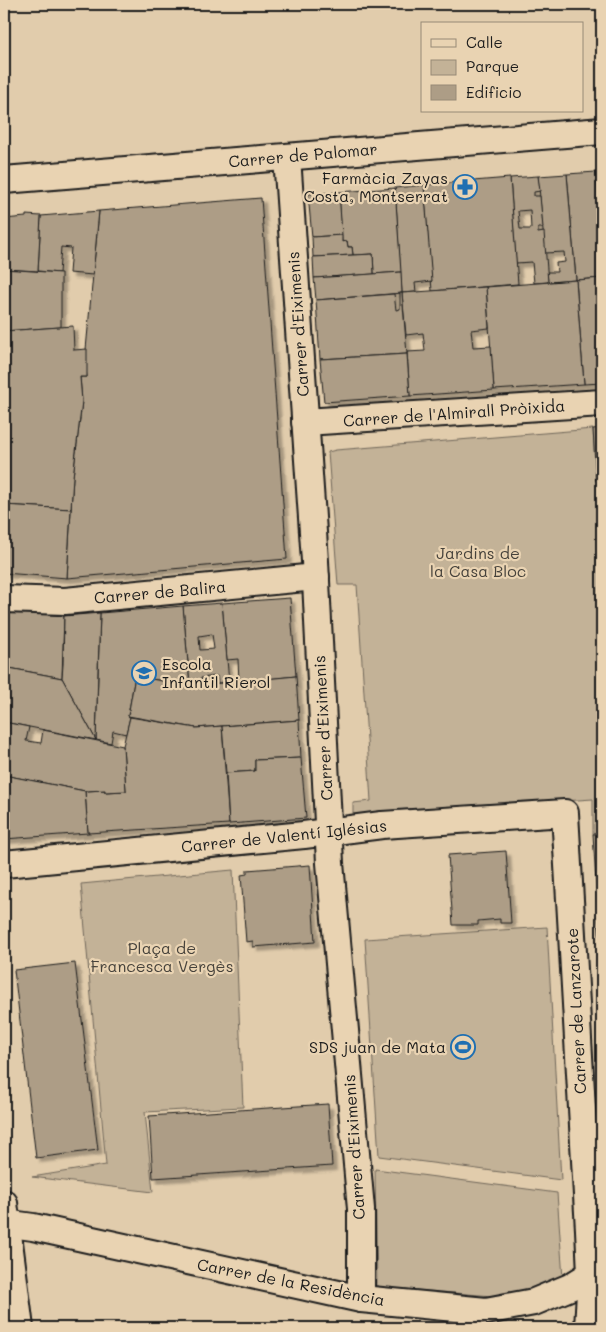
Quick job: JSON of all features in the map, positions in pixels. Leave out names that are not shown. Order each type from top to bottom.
[{"type":"street","name":"Carrer de Palomar","points":[[4,180],[602,131]]},
{"type":"street","name":"Carrer d'Eiximenis","points":[[287,157],[316,577],[330,863],[361,1209],[361,1299]]},
{"type":"street","name":"Carrer de l'Almirall Pròixida","points":[[305,422],[602,403]]},
{"type":"street","name":"Carrer de Balira","points":[[4,599],[65,601],[316,577]]},
{"type":"street","name":"Carrer de Valentí Iglésias","points":[[4,864],[304,835],[382,825],[565,813]]},
{"type":"street","name":"Carrer de Lanzarote","points":[[565,813],[597,1274],[588,1328]]},
{"type":"street","name":"Carrer de la Residència","points":[[5,1216],[361,1299],[486,1311],[534,1302],[597,1274]]},
{"type":"street","points":[[5,1216],[20,1328]]},
{"type":"green space","name":"Jardins de la Casa Bloc","points":[[593,429],[596,480],[602,480],[602,834],[593,834],[593,799],[353,815],[353,803],[371,801],[357,585],[338,585],[328,452]]},
{"type":"green space","name":"Plaça de Francesca Vergès","points":[[233,870],[243,1107],[145,1112],[153,1192],[32,1177],[106,1165],[81,884]]},
{"type":"green space","name":"SDS juan de Mata","points":[[547,927],[561,1180],[379,1156],[365,939]]},
{"type":"green space","points":[[375,1169],[557,1193],[563,1279],[506,1297],[377,1287]]},
{"type":"building","points":[[602,171],[602,242],[596,172]]},
{"type":"building","points":[[596,172],[602,242],[602,278],[576,280],[567,174]]},
{"type":"building","points":[[567,174],[576,280],[548,282],[547,272],[557,272],[556,263],[565,262],[564,252],[545,253],[538,176]]},
{"type":"building","points":[[538,176],[540,191],[534,192],[534,196],[540,196],[543,228],[538,228],[538,233],[544,232],[548,282],[534,283],[532,262],[516,263],[510,178]],"holes":[[[530,210],[531,229],[520,229],[518,211]]]},
{"type":"building","points":[[510,178],[518,284],[432,291],[424,185]]},
{"type":"building","points":[[424,185],[432,281],[415,283],[416,292],[402,293],[395,188]]},
{"type":"building","points":[[395,188],[401,272],[374,274],[373,254],[353,255],[352,247],[348,247],[347,241],[342,242],[339,192]]},
{"type":"building","points":[[339,192],[342,235],[312,237],[308,194]]},
{"type":"building","points":[[261,198],[287,559],[67,578],[73,477],[82,401],[80,377],[87,377],[85,360],[99,211]]},
{"type":"building","points":[[99,211],[93,275],[69,273],[71,248],[61,247],[59,273],[38,271],[41,216]]},
{"type":"building","points":[[26,215],[41,216],[38,271],[4,269],[4,219],[26,217]]},
{"type":"building","points":[[342,235],[342,242],[347,241],[348,247],[352,247],[353,255],[313,257],[312,237]]},
{"type":"building","points":[[373,254],[374,274],[314,278],[313,257]]},
{"type":"building","points":[[4,269],[61,273],[61,327],[4,331]]},
{"type":"building","points":[[401,272],[402,293],[316,300],[314,278]]},
{"type":"building","points":[[602,278],[602,383],[584,384],[576,280]]},
{"type":"building","points":[[576,280],[584,384],[494,390],[486,287]]},
{"type":"building","points":[[486,287],[489,328],[471,330],[473,347],[491,346],[494,390],[410,396],[407,352],[425,351],[423,333],[406,335],[402,293]]},
{"type":"building","points":[[400,293],[402,293],[407,354],[320,359],[316,300],[394,294],[396,310],[400,309]]},
{"type":"building","points":[[73,326],[74,350],[87,349],[87,377],[80,377],[82,401],[71,509],[4,505],[4,331]]},
{"type":"building","points":[[407,354],[410,396],[324,402],[320,359]]},
{"type":"building","points":[[602,428],[602,480],[596,481],[593,429]]},
{"type":"building","points":[[4,505],[71,509],[67,578],[4,573]]},
{"type":"building","points":[[290,598],[296,676],[239,682],[238,659],[227,660],[222,603]]},
{"type":"building","points":[[222,603],[229,682],[218,683],[217,676],[201,678],[202,684],[190,686],[183,606]],"holes":[[[212,634],[214,649],[200,650],[199,636]]]},
{"type":"building","name":"Escola Infantil Rierol","points":[[183,606],[190,686],[135,676],[126,734],[113,731],[111,743],[96,740],[100,613]]},
{"type":"building","points":[[4,611],[64,616],[62,678],[4,667]]},
{"type":"building","points":[[100,613],[96,740],[62,678],[64,616]]},
{"type":"building","points":[[4,667],[62,678],[96,740],[4,722]]},
{"type":"building","points":[[135,676],[190,686],[296,676],[299,720],[196,728],[128,716]]},
{"type":"building","points":[[130,717],[196,728],[222,726],[229,824],[88,833],[85,791],[126,791],[123,746]]},
{"type":"building","points":[[299,720],[301,758],[255,760],[255,771],[226,773],[222,726]]},
{"type":"building","points":[[4,722],[29,727],[26,741],[41,743],[43,730],[123,746],[126,791],[85,791],[4,775]]},
{"type":"building","points":[[301,758],[306,818],[229,824],[226,773],[255,771],[255,760]]},
{"type":"building","points":[[4,775],[85,791],[88,833],[4,839]]},
{"type":"building","points":[[593,834],[602,834],[602,981]]},
{"type":"building","points":[[506,851],[511,923],[500,923],[500,919],[478,921],[478,925],[453,925],[448,855]]},
{"type":"building","points":[[310,865],[315,942],[253,947],[253,941],[246,942],[241,875],[247,874],[247,870]]},
{"type":"building","points":[[75,963],[98,1150],[36,1158],[14,970]]},
{"type":"building","points":[[328,1104],[332,1166],[153,1178],[149,1116]]},
{"type":"place","name":"Farmàcia Zayas Costa, Montserrat","points":[[465,187]]},
{"type":"place","name":"Escola Infantil Rierol","points":[[144,673]]},
{"type":"place","name":"SDS juan de Mata","points":[[463,1047]]}]
